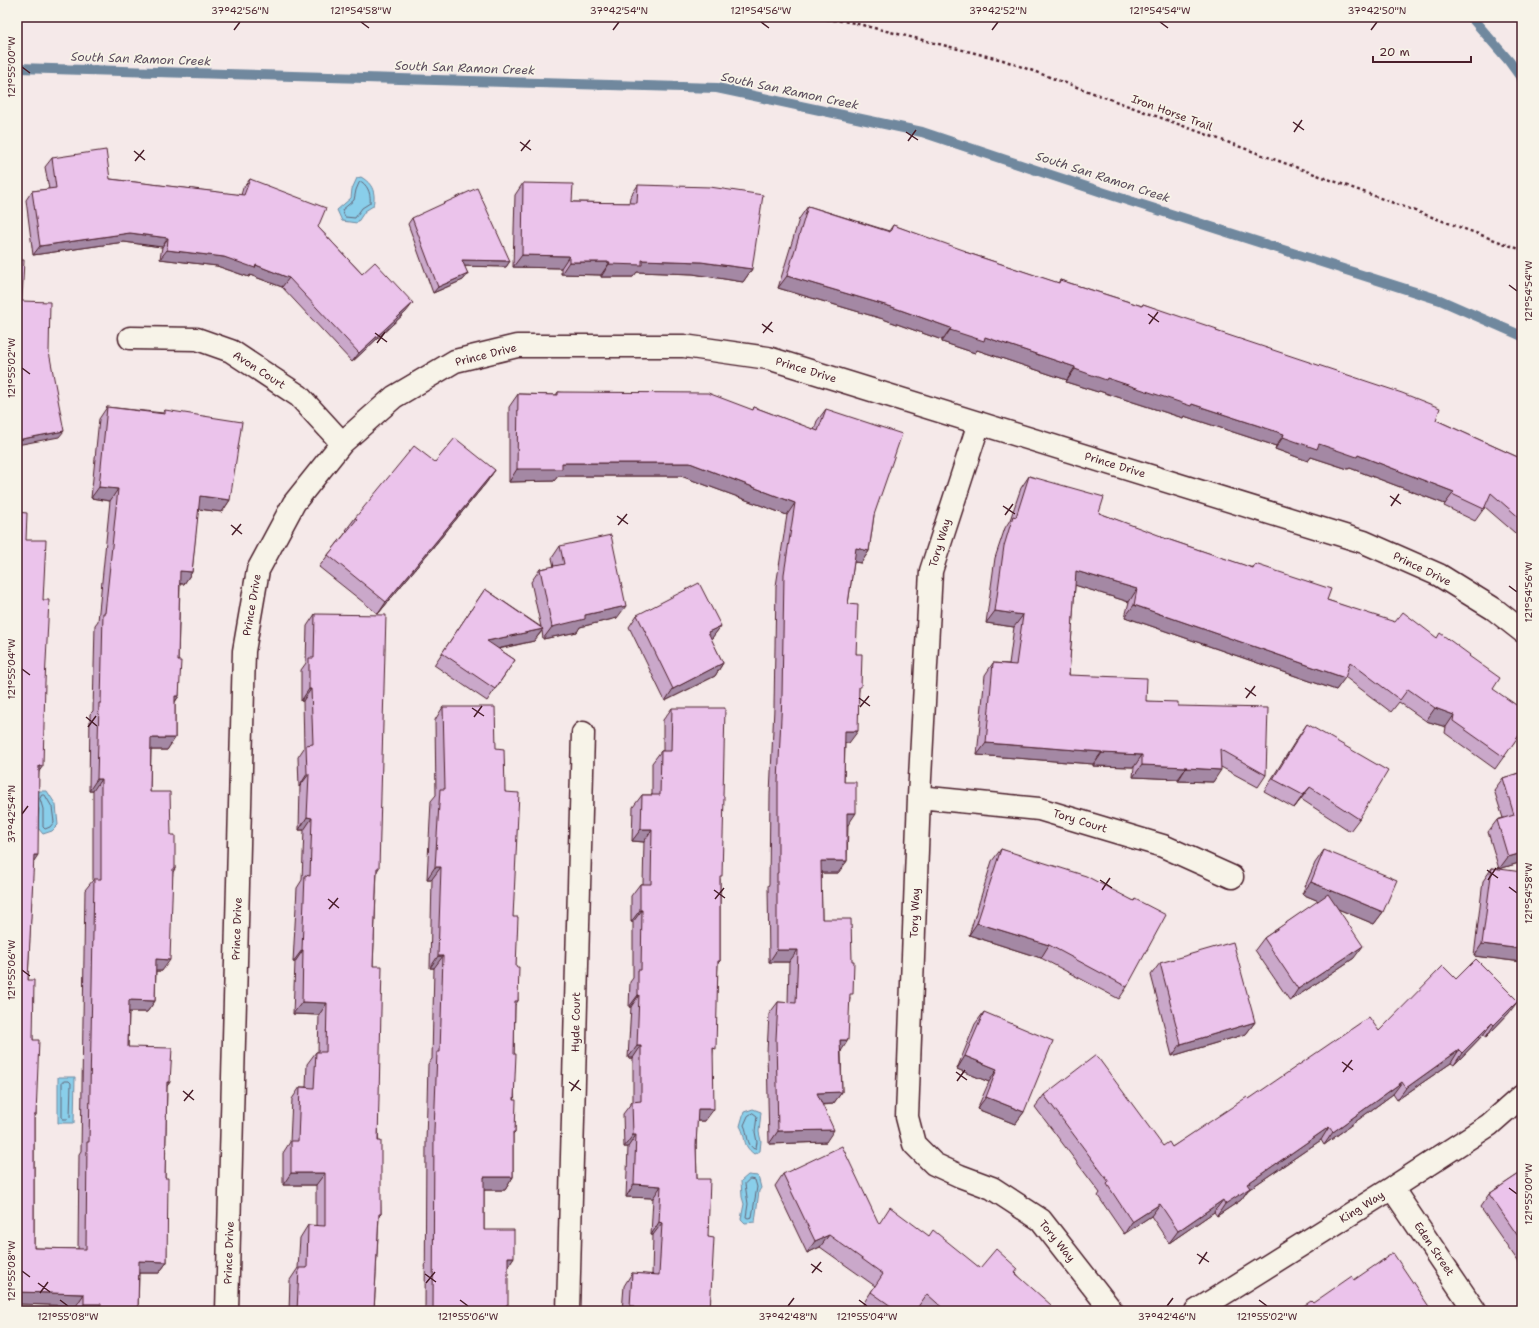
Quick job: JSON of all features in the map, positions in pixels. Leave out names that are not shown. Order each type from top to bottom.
[{"type":"street","name":"Avon Court","points":[[130,338],[197,339],[231,352],[299,396],[342,443]]},
{"type":"street","name":"Prince Drive","points":[[227,1311],[244,651],[258,570],[294,503],[342,443],[394,397],[455,361],[517,346],[684,346],[768,358],[1364,542],[1439,575],[1494,609],[1522,631]]},
{"type":"street","name":"Tory Way","points":[[980,423],[931,571],[919,797],[907,1117],[914,1144],[934,1164],[992,1188],[1041,1220],[1112,1311]]},
{"type":"street","name":"Hyde Court","points":[[568,1311],[583,732]]},
{"type":"street","name":"Tory Court","points":[[919,797],[1039,809],[1163,846],[1232,877]]},
{"type":"street","name":"King Way","points":[[1196,1311],[1392,1188],[1489,1125],[1522,1096]]},
{"type":"street","name":"Eden Street","points":[[1392,1188],[1476,1311]]},
{"type":"path","name":"Iron Horse Trail","points":[[809,17],[850,22],[1003,60],[1522,250]]},
{"type":"water","points":[[361,177],[373,189],[373,206],[365,211],[357,223],[342,221],[337,210],[351,198],[352,189],[357,178]]},
{"type":"water","points":[[39,791],[47,791],[56,805],[58,825],[52,831],[43,834],[38,828],[39,809],[36,799]]},
{"type":"water","points":[[58,1077],[75,1077],[74,1123],[58,1123]]},
{"type":"water","points":[[753,1109],[761,1112],[759,1132],[761,1141],[760,1151],[754,1154],[747,1147],[740,1126],[744,1112]]},
{"type":"water","points":[[748,1175],[758,1176],[761,1188],[759,1191],[755,1222],[745,1223],[741,1219],[744,1204],[741,1181]]},
{"type":"building","points":[[106,150],[110,179],[244,195],[250,179],[326,208],[318,227],[362,274],[375,262],[413,303],[359,353],[289,278],[256,265],[255,268],[224,257],[167,250],[168,238],[130,233],[40,246],[32,191],[56,188],[52,158]]},
{"type":"building","points":[[523,183],[573,184],[572,202],[637,203],[638,185],[710,187],[763,195],[752,269],[701,262],[642,260],[642,265],[609,264],[610,262],[569,262],[569,256],[522,255]]},
{"type":"building","points":[[477,188],[510,261],[462,260],[468,274],[438,287],[412,218]]},
{"type":"building","points":[[808,206],[890,232],[893,225],[966,251],[965,252],[1059,283],[1060,280],[1142,306],[1143,304],[1217,329],[1216,331],[1402,393],[1440,408],[1436,420],[1522,459],[1522,520],[1491,493],[1484,509],[1452,494],[1454,492],[1358,455],[1357,457],[1319,444],[1317,449],[1283,437],[1284,434],[1192,404],[1191,406],[1107,378],[1106,380],[1075,369],[1075,367],[985,337],[984,341],[950,330],[951,328],[892,307],[787,276]]},
{"type":"building","points":[[17,260],[24,260],[22,301],[50,302],[49,352],[64,431],[17,440]]},
{"type":"building","points":[[558,392],[708,393],[753,410],[754,407],[818,431],[826,409],[902,434],[874,515],[869,551],[856,548],[848,604],[858,605],[856,654],[862,654],[861,687],[859,687],[858,731],[845,731],[844,782],[856,782],[856,813],[847,813],[847,861],[821,861],[822,919],[851,919],[852,961],[854,961],[853,994],[850,994],[848,1040],[840,1040],[842,1092],[817,1093],[834,1130],[778,1131],[776,1039],[778,1002],[796,1003],[798,950],[777,950],[778,782],[782,696],[784,574],[795,503],[690,463],[562,463],[562,469],[517,469],[518,394],[558,395]]},
{"type":"building","points":[[107,407],[165,414],[165,410],[242,422],[230,500],[200,496],[192,572],[180,571],[178,661],[181,661],[179,696],[175,696],[175,738],[151,738],[150,792],[170,792],[171,835],[175,835],[175,869],[173,869],[170,960],[156,959],[155,1001],[129,1000],[128,1047],[172,1048],[170,1082],[167,1082],[165,1178],[168,1178],[167,1262],[139,1261],[138,1311],[100,1311],[101,1304],[84,1304],[84,1294],[17,1292],[17,512],[27,513],[26,540],[46,540],[43,600],[49,600],[43,766],[39,766],[38,855],[34,855],[28,980],[34,980],[33,1040],[39,1040],[36,1115],[34,1115],[34,1248],[86,1249],[87,1142],[89,1142],[94,879],[101,879],[101,779],[97,779],[99,703],[101,703],[103,613],[105,613],[118,489],[99,487]]},
{"type":"building","points":[[455,438],[495,470],[386,602],[328,555],[357,519],[355,518],[414,446],[435,462]]},
{"type":"building","points":[[1029,476],[1104,497],[1099,513],[1161,537],[1253,568],[1255,564],[1331,589],[1327,600],[1395,622],[1403,612],[1437,638],[1440,633],[1500,678],[1493,689],[1522,709],[1522,731],[1504,757],[1453,721],[1454,715],[1435,708],[1408,689],[1400,700],[1350,662],[1345,678],[1134,605],[1137,589],[1076,571],[1069,675],[1147,678],[1146,701],[1178,702],[1178,706],[1268,708],[1266,775],[1220,749],[1221,770],[1142,765],[1142,755],[986,743],[993,663],[1016,665],[1023,615],[995,611],[1004,546],[1013,516],[1016,517]]},
{"type":"building","points":[[611,535],[626,606],[585,615],[585,619],[552,627],[540,569],[564,564],[560,546]]},
{"type":"building","points":[[699,583],[721,626],[708,632],[723,663],[673,689],[637,615]]},
{"type":"building","points":[[485,589],[543,629],[487,641],[515,660],[495,689],[442,653]]},
{"type":"building","points":[[315,614],[386,615],[379,868],[377,868],[373,966],[382,966],[378,1141],[381,1141],[381,1214],[379,1214],[374,1311],[297,1311],[299,1268],[307,1268],[308,1225],[325,1226],[325,1173],[291,1173],[291,1141],[298,1141],[300,1087],[314,1088],[316,1052],[326,1052],[327,1003],[302,1002],[302,950],[305,875],[310,876],[312,818],[307,817],[309,774],[307,774],[306,745],[313,744],[311,689],[309,689],[309,658],[314,658]]},
{"type":"building","points":[[443,707],[495,707],[496,748],[504,749],[505,792],[519,793],[513,917],[518,917],[516,967],[519,967],[518,1001],[515,1001],[514,1054],[516,1054],[514,1100],[516,1100],[515,1132],[513,1132],[513,1177],[484,1177],[484,1230],[514,1230],[514,1257],[508,1257],[508,1305],[506,1305],[506,1311],[433,1311],[434,1131],[437,1052],[440,1052],[443,956],[438,956],[441,867],[435,867],[440,789],[445,789]]},
{"type":"building","points":[[672,708],[725,708],[722,876],[720,876],[720,961],[718,961],[716,1049],[713,1048],[714,1109],[698,1109],[696,1145],[697,1179],[710,1179],[708,1237],[714,1238],[710,1311],[634,1311],[634,1306],[630,1306],[632,1273],[659,1275],[662,1223],[659,1222],[661,1186],[634,1184],[636,1135],[633,1135],[632,1102],[641,1101],[641,1046],[637,1046],[639,995],[638,970],[641,970],[642,910],[640,910],[640,884],[651,884],[652,829],[641,829],[642,795],[660,795],[661,751],[671,751]]},
{"type":"building","points":[[1307,724],[1388,771],[1359,819],[1310,787],[1303,795],[1273,779]]},
{"type":"building","points":[[1522,772],[1522,853],[1508,857],[1497,820],[1514,815],[1503,778]]},
{"type":"building","points":[[1001,849],[1086,876],[1134,901],[1135,899],[1166,915],[1127,987],[1049,945],[977,923]]},
{"type":"building","points":[[1324,850],[1397,880],[1383,912],[1311,882]]},
{"type":"building","points":[[1492,868],[1522,872],[1522,949],[1482,944]]},
{"type":"building","points":[[1328,894],[1363,946],[1298,989],[1264,938]]},
{"type":"building","points":[[1233,942],[1255,1022],[1181,1044],[1160,963]]},
{"type":"building","points":[[1476,959],[1518,1001],[1494,1025],[1492,1023],[1462,1053],[1459,1050],[1406,1088],[1402,1082],[1333,1132],[1329,1127],[1247,1184],[1250,1188],[1225,1204],[1223,1200],[1178,1231],[1160,1204],[1132,1222],[1107,1184],[1109,1182],[1044,1095],[1096,1055],[1163,1146],[1169,1142],[1172,1147],[1247,1097],[1249,1099],[1369,1017],[1379,1031],[1443,966],[1456,979]]},
{"type":"building","points":[[984,1012],[1053,1041],[1024,1112],[986,1097],[997,1069],[965,1056]]},
{"type":"building","points":[[842,1146],[879,1224],[890,1207],[929,1236],[933,1230],[980,1268],[996,1249],[1018,1269],[1015,1273],[1051,1305],[1045,1311],[946,1311],[927,1294],[915,1311],[898,1311],[871,1292],[883,1274],[829,1235],[815,1241],[783,1174]]},
{"type":"building","points":[[1522,1172],[1522,1242],[1489,1194]]},
{"type":"building","points":[[1393,1253],[1432,1311],[1296,1311],[1311,1301],[1313,1303],[1352,1276],[1354,1280]]},
{"type":"building","points":[[771,1307],[830,1310],[771,1311]]},
{"type":"waterway","points":[[1471,17],[1509,61],[1522,79]]},
{"type":"waterway","name":"South San Ramon Creek","points":[[17,68],[717,88],[922,132],[1108,194],[1440,300],[1522,336]]}]
